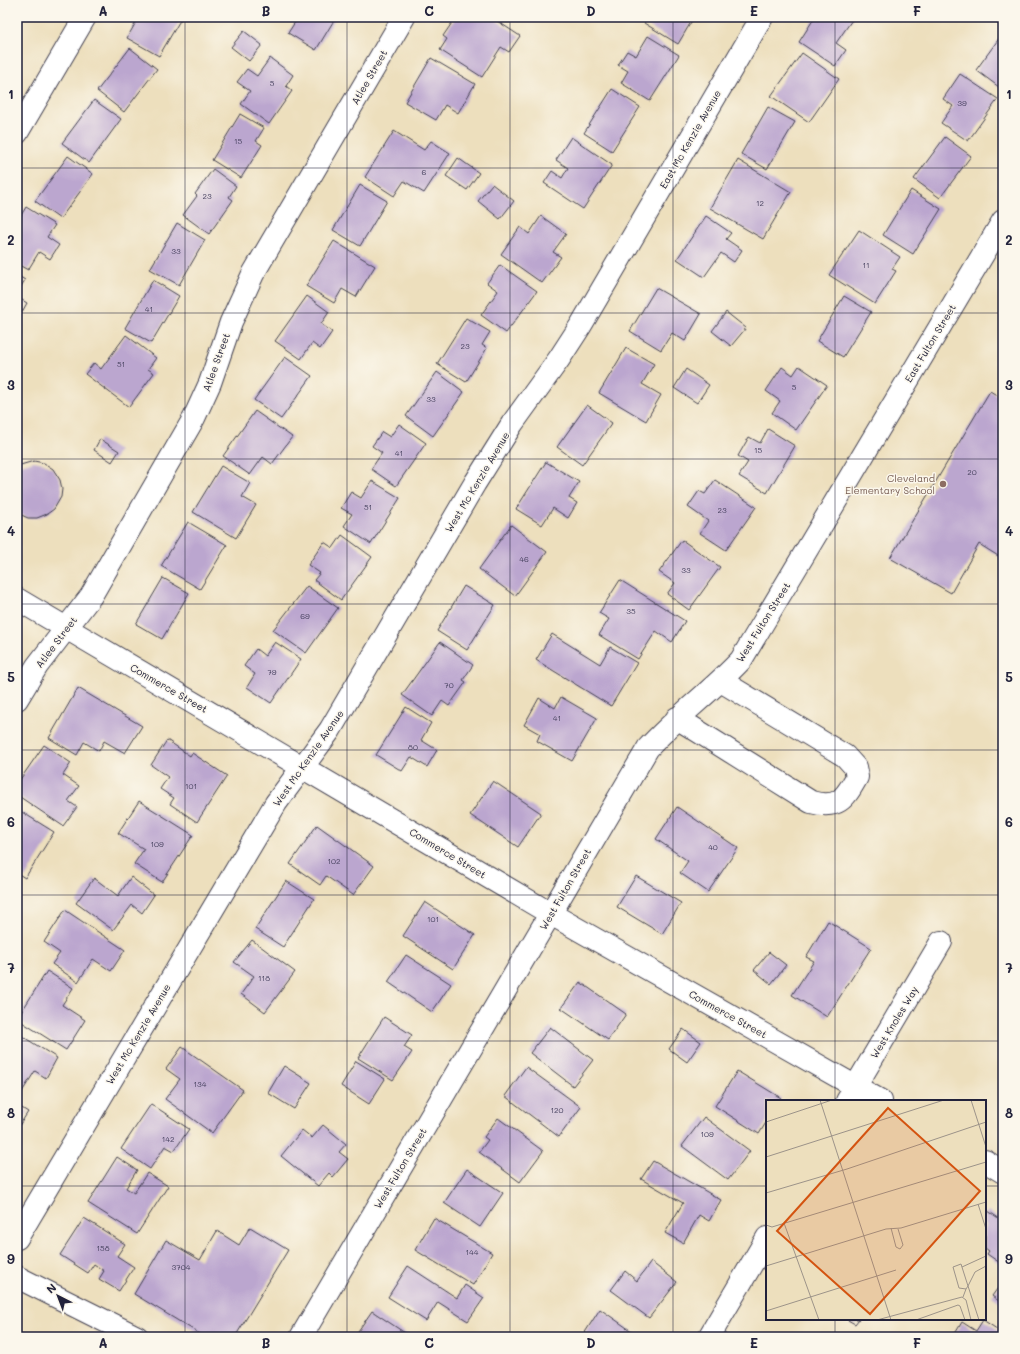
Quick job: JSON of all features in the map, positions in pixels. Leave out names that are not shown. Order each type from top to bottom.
[{"type":"street","points":[[17,133],[85,17]]},
{"type":"street","name":"Atlee Street","points":[[17,699],[37,666],[91,596],[194,418],[210,383],[231,322],[253,274],[404,17]]},
{"type":"street","name":"East Mc Kenzie Avenue","points":[[618,262],[762,17]]},
{"type":"street","name":"East Fulton Street","points":[[857,464],[1003,221]]},
{"type":"street","name":"West Mc Kenzie Avenue","points":[[17,1238],[276,803],[330,730],[479,476],[512,424],[562,354],[618,262]]},
{"type":"street","name":"West Fulton Street","points":[[301,1337],[648,748],[677,718],[721,681],[741,660],[764,624],[857,464]]},
{"type":"street","name":"Commerce Street","points":[[17,599],[551,914],[852,1094],[877,1100]]},
{"type":"street","points":[[677,718],[811,802],[828,805],[838,803],[847,795],[857,777],[855,767],[845,756],[721,681]]},
{"type":"street","name":"West Knoles Way","points":[[852,1094],[941,942]]},
{"type":"street","points":[[986,1162],[1003,1172]]},
{"type":"street","points":[[709,1337],[766,1240]]},
{"type":"street","points":[[17,1277],[137,1337]]},
{"type":"building","points":[[139,17],[182,17],[159,56],[127,38]]},
{"type":"building","points":[[294,17],[336,17],[316,50],[288,33],[297,19]]},
{"type":"building","points":[[456,17],[491,17],[520,36],[509,52],[501,47],[482,77],[440,50],[447,39],[443,36]]},
{"type":"building","points":[[647,17],[694,17],[678,44],[644,23]]},
{"type":"building","points":[[815,17],[854,17],[836,43],[846,50],[835,66],[799,42]]},
{"type":"building","points":[[244,31],[262,45],[249,61],[231,47]]},
{"type":"building","points":[[1003,33],[1003,90],[976,70]]},
{"type":"building","points":[[648,36],[679,55],[650,101],[621,83],[628,71],[618,65],[627,51],[636,56]]},
{"type":"building","points":[[130,48],[157,69],[124,112],[97,91]]},
{"type":"building","points":[[802,53],[839,79],[809,122],[771,96]]},
{"type":"building","points":[[270,58],[293,75],[286,86],[292,91],[269,124],[241,104],[250,91],[237,82],[247,69],[257,76]]},
{"type":"building","points":[[431,58],[475,84],[458,113],[445,105],[436,120],[405,102]]},
{"type":"building","points":[[960,74],[998,99],[968,141],[941,123],[953,106],[943,99]]},
{"type":"building","points":[[612,89],[640,107],[612,151],[584,133]]},
{"type":"building","points":[[94,100],[121,119],[89,163],[62,143]]},
{"type":"building","points":[[768,107],[795,122],[767,169],[741,154]]},
{"type":"building","points":[[240,114],[264,128],[256,141],[262,145],[241,178],[212,160]]},
{"type":"building","points":[[394,131],[424,150],[431,141],[450,153],[424,193],[404,181],[394,196],[365,177]]},
{"type":"building","points":[[571,137],[612,165],[583,209],[544,183],[552,171],[562,178],[568,168],[556,160]]},
{"type":"building","points":[[945,137],[971,156],[940,198],[914,179]]},
{"type":"building","points":[[68,156],[93,174],[60,219],[35,201]]},
{"type":"building","points":[[458,158],[479,173],[467,190],[446,176]]},
{"type":"building","points":[[738,160],[791,192],[763,239],[710,208]]},
{"type":"building","points":[[213,169],[236,186],[229,197],[233,200],[209,234],[183,215],[197,196],[195,194]]},
{"type":"building","points":[[492,184],[514,201],[500,219],[478,201]]},
{"type":"building","points":[[360,185],[387,201],[360,246],[333,230]]},
{"type":"building","points":[[911,190],[941,209],[913,254],[883,235]]},
{"type":"building","points":[[26,207],[55,225],[47,237],[59,245],[50,259],[39,252],[28,270],[17,264],[17,222]]},
{"type":"building","points":[[541,216],[566,234],[553,252],[561,257],[542,283],[501,254],[520,227],[529,234]]},
{"type":"building","points":[[706,216],[731,233],[726,239],[742,250],[734,262],[721,253],[704,277],[677,259]]},
{"type":"building","points":[[177,223],[205,240],[179,285],[150,269]]},
{"type":"building","points":[[859,230],[900,257],[892,269],[896,271],[875,304],[829,275]]},
{"type":"building","points":[[334,241],[375,266],[356,297],[342,289],[334,303],[306,286]]},
{"type":"building","points":[[500,265],[537,291],[506,333],[481,315],[498,291],[487,283]]},
{"type":"building","points":[[17,275],[25,280],[17,293]]},
{"type":"building","points":[[153,280],[179,296],[151,343],[125,328]]},
{"type":"building","points":[[656,288],[701,314],[685,341],[672,333],[661,350],[630,331]]},
{"type":"building","points":[[307,296],[329,312],[321,324],[332,332],[320,349],[312,343],[301,359],[275,341]]},
{"type":"building","points":[[844,296],[871,312],[843,357],[817,341]]},
{"type":"building","points":[[17,297],[27,303],[18,319],[17,318]]},
{"type":"building","points":[[726,312],[746,328],[731,346],[712,331]]},
{"type":"building","points":[[466,318],[490,332],[482,345],[487,348],[466,382],[437,364]]},
{"type":"building","points":[[126,335],[156,358],[148,369],[154,373],[129,407],[85,374],[94,363],[101,369]]},
{"type":"building","points":[[626,348],[654,364],[642,384],[661,395],[646,421],[599,393]]},
{"type":"building","points":[[285,357],[312,376],[281,419],[254,400]]},
{"type":"building","points":[[799,366],[827,385],[796,430],[772,413],[780,401],[766,391],[782,367],[793,375]]},
{"type":"building","points":[[686,369],[709,385],[697,403],[674,388]]},
{"type":"building","points":[[437,372],[464,392],[433,436],[406,416]]},
{"type":"building","name":"Cleveland Elementary School","points":[[990,391],[1003,399],[1003,559],[979,544],[951,593],[890,558]]},
{"type":"building","points":[[587,405],[612,423],[582,465],[557,447]]},
{"type":"building","points":[[255,411],[292,437],[272,464],[263,457],[250,475],[223,456]]},
{"type":"building","points":[[399,424],[426,443],[396,486],[371,469],[382,453],[372,446],[382,432],[390,437]]},
{"type":"building","points":[[768,429],[795,446],[767,493],[739,476],[748,462],[738,456],[749,437],[760,443]]},
{"type":"building","points":[[100,439],[119,451],[112,462],[94,450]]},
{"type":"building","points":[[34,461],[44,463],[53,469],[60,480],[62,489],[61,497],[54,509],[37,518],[28,518],[17,513],[17,466]]},
{"type":"building","points":[[546,462],[579,482],[569,498],[577,503],[568,518],[553,508],[542,525],[516,509]]},
{"type":"building","points":[[221,466],[250,483],[242,497],[256,505],[236,538],[193,512]]},
{"type":"building","points":[[715,480],[756,507],[726,550],[700,533],[708,521],[688,507],[699,491],[705,494]]},
{"type":"building","points":[[372,481],[400,498],[371,544],[344,526],[352,514],[341,508],[351,492],[361,498]]},
{"type":"building","points":[[188,522],[227,545],[200,589],[161,566]]},
{"type":"building","points":[[511,525],[547,552],[515,596],[479,569]]},
{"type":"building","points":[[342,535],[372,557],[341,600],[314,580],[320,573],[308,565],[324,542],[333,548]]},
{"type":"building","points":[[682,540],[720,567],[689,610],[667,594],[675,583],[659,572]]},
{"type":"building","points":[[163,578],[189,593],[162,639],[136,624]]},
{"type":"building","points":[[620,580],[685,621],[672,642],[656,631],[638,659],[599,635],[609,619],[599,613]]},
{"type":"building","points":[[307,586],[338,608],[306,653],[273,630]]},
{"type":"building","points":[[464,586],[495,605],[467,650],[437,631]]},
{"type":"building","points":[[552,634],[600,664],[610,647],[637,663],[611,706],[536,660]]},
{"type":"building","points":[[275,642],[301,659],[271,703],[247,687],[255,674],[244,666],[256,649],[265,656]]},
{"type":"building","points":[[440,642],[473,665],[463,680],[466,682],[449,706],[442,701],[432,716],[402,695]]},
{"type":"building","points":[[78,688],[142,726],[125,753],[104,741],[99,751],[84,742],[77,755],[49,738]]},
{"type":"building","points":[[561,697],[597,718],[572,761],[537,741],[540,734],[524,725],[539,698],[555,708]]},
{"type":"building","points":[[406,707],[431,723],[421,740],[437,750],[427,767],[411,757],[402,771],[376,755]]},
{"type":"building","points":[[167,740],[190,756],[192,753],[227,776],[197,822],[170,804],[174,798],[160,789],[168,777],[151,765]]},
{"type":"building","points":[[44,745],[71,763],[63,775],[79,786],[68,801],[77,807],[63,826],[17,795],[17,784]]},
{"type":"building","points":[[493,781],[541,813],[518,847],[470,815]]},
{"type":"building","points":[[139,801],[193,835],[162,882],[134,864],[144,849],[118,833]]},
{"type":"building","points":[[677,807],[738,848],[708,892],[680,873],[688,861],[656,839]]},
{"type":"building","points":[[17,809],[54,832],[25,878],[17,873]]},
{"type":"building","points":[[317,825],[374,866],[353,895],[326,876],[320,885],[290,864]]},
{"type":"building","points":[[636,876],[681,903],[662,934],[617,907]]},
{"type":"building","points":[[131,877],[154,895],[142,913],[132,905],[113,930],[76,903],[94,878],[118,896]]},
{"type":"building","points":[[286,881],[314,899],[283,947],[255,929]]},
{"type":"building","points":[[425,902],[475,935],[453,969],[403,936]]},
{"type":"building","points":[[65,910],[125,950],[111,971],[93,959],[78,982],[52,964],[60,953],[44,942]]},
{"type":"building","points":[[828,921],[871,948],[827,1017],[792,995],[814,961],[806,957]]},
{"type":"building","points":[[252,940],[295,972],[265,1012],[241,994],[254,976],[234,962]]},
{"type":"building","points":[[769,952],[786,965],[771,984],[754,970]]},
{"type":"building","points":[[406,955],[451,984],[432,1012],[388,982]]},
{"type":"building","points":[[47,971],[73,988],[62,1005],[85,1020],[66,1050],[17,1019]]},
{"type":"building","points":[[580,982],[626,1014],[608,1040],[561,1008]]},
{"type":"building","points":[[384,1017],[412,1035],[404,1047],[412,1052],[393,1080],[358,1058]]},
{"type":"building","points":[[550,1027],[593,1060],[573,1086],[530,1053]]},
{"type":"building","points":[[683,1029],[701,1042],[687,1062],[669,1049]]},
{"type":"building","points":[[17,1033],[57,1058],[46,1078],[35,1071],[20,1095],[17,1093]]},
{"type":"building","points":[[182,1047],[243,1090],[212,1133],[165,1099],[180,1079],[166,1069]]},
{"type":"building","points":[[356,1061],[385,1079],[369,1104],[341,1086]]},
{"type":"building","points":[[284,1066],[311,1083],[294,1109],[268,1093]]},
{"type":"building","points":[[526,1067],[581,1107],[559,1137],[505,1096]]},
{"type":"building","points":[[737,1071],[781,1098],[780,1100],[766,1100],[766,1123],[759,1134],[715,1106]]},
{"type":"building","points":[[151,1104],[189,1129],[174,1151],[165,1146],[150,1169],[121,1149]]},
{"type":"building","points":[[17,1105],[28,1112],[17,1129]]},
{"type":"building","points":[[704,1117],[750,1151],[728,1180],[682,1146]]},
{"type":"building","points":[[498,1118],[543,1151],[520,1182],[479,1152],[488,1140],[484,1137]]},
{"type":"building","points":[[323,1125],[346,1144],[339,1152],[348,1159],[333,1177],[329,1173],[318,1186],[281,1156],[302,1130],[312,1138]]},
{"type":"building","points":[[117,1157],[137,1170],[126,1188],[134,1193],[147,1173],[168,1186],[137,1234],[88,1203]]},
{"type":"building","points":[[653,1161],[721,1200],[709,1221],[699,1215],[683,1243],[665,1233],[683,1203],[641,1179]]},
{"type":"building","points":[[467,1169],[503,1193],[480,1227],[444,1203]]},
{"type":"building","points":[[988,1211],[1003,1221],[1003,1265],[987,1254],[989,1251],[986,1249],[986,1214]]},
{"type":"building","points":[[84,1218],[125,1244],[117,1256],[134,1267],[119,1291],[99,1279],[104,1271],[94,1264],[88,1273],[60,1255]]},
{"type":"building","points":[[434,1218],[492,1253],[473,1285],[415,1250]]},
{"type":"building","points":[[250,1227],[288,1250],[235,1337],[205,1337],[134,1294],[166,1240],[200,1260],[217,1231],[239,1245]]},
{"type":"building","points":[[651,1262],[677,1282],[649,1318],[611,1290],[625,1271],[637,1281]]},
{"type":"building","points":[[408,1266],[457,1298],[465,1285],[484,1298],[468,1321],[438,1302],[426,1321],[388,1297]]},
{"type":"building","points":[[1003,1281],[1003,1304],[992,1296]]},
{"type":"building","points":[[600,1309],[640,1337],[582,1337]]},
{"type":"building","points":[[372,1311],[411,1337],[354,1337]]},
{"type":"building","points":[[848,1320],[858,1320],[855,1324]]},
{"type":"building","points":[[983,1320],[1003,1333],[1003,1337],[953,1337],[962,1322],[976,1331]]},
{"type":"place","name":"Cleveland Elementary School","points":[[943,484]]}]
